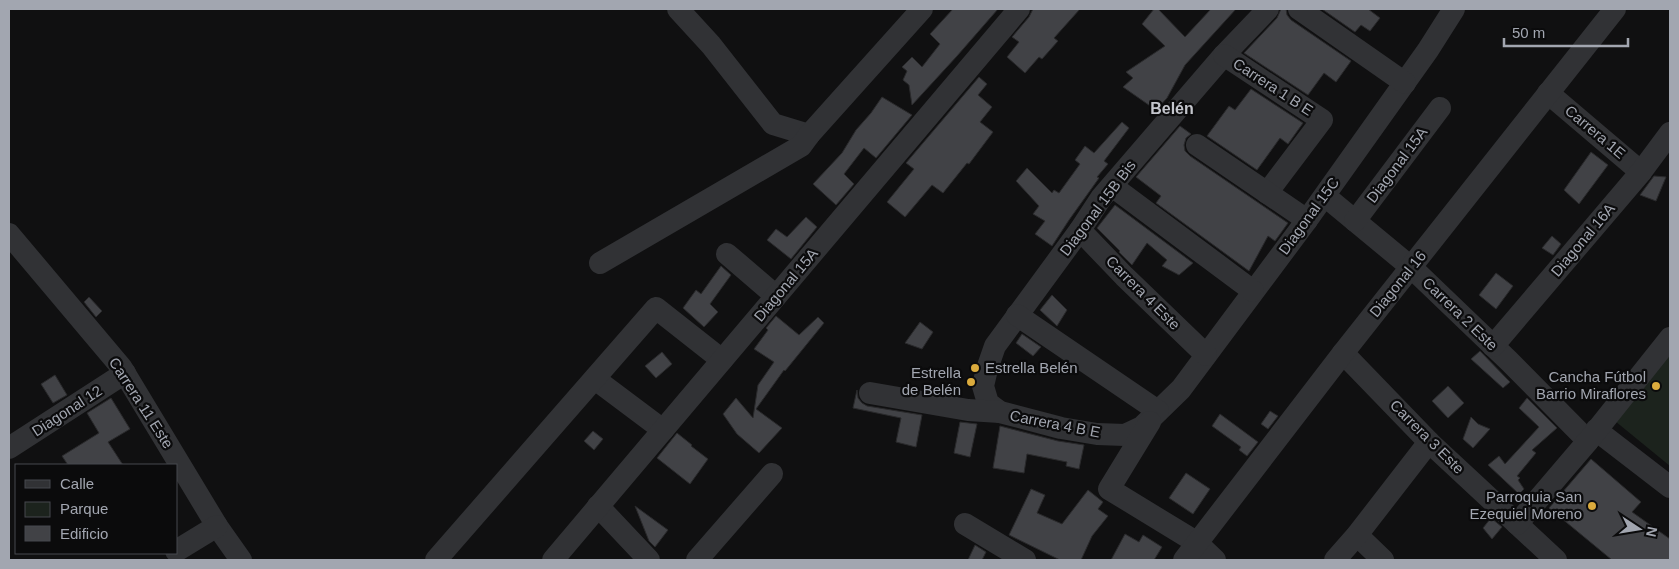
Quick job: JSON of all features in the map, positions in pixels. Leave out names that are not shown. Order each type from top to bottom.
[{"type":"street","points":[[678,9],[711,45],[773,124],[809,135]]},
{"type":"street","points":[[600,263],[801,146],[922,9]]},
{"type":"street","name":"Diagonal 15A","points":[[553,560],[1019,9]]},
{"type":"street","name":"Diagonal 15B Bis","points":[[994,408],[983,386],[995,346],[1080,230],[1101,198],[1224,55],[1268,9]]},
{"type":"street","points":[[1298,9],[1405,83]]},
{"type":"street","name":"Diagonal 15C","points":[[1125,435],[1142,427],[1181,389],[1307,220],[1428,50],[1454,9]]},
{"type":"street","name":"Diagonal 16","points":[[1190,551],[1344,352],[1615,9]]},
{"type":"street","name":"Carrera 1 B E","points":[[1224,55],[1322,120],[1267,193]]},
{"type":"street","name":"Carrera 1E","points":[[1548,93],[1641,172]]},
{"type":"street","name":"Diagonal 15A","points":[[1355,221],[1440,108]]},
{"type":"street","name":"Diagonal 16A","points":[[1493,346],[1641,172],[1670,133]]},
{"type":"street","points":[[1197,145],[1307,220]]},
{"type":"street","points":[[1112,186],[1253,291]]},
{"type":"street","name":"Carrera 2 Este","points":[[1324,196],[1412,268],[1493,346],[1592,436],[1670,487]]},
{"type":"street","name":"Carrera 4 Este","points":[[1080,230],[1124,276],[1206,355]]},
{"type":"street","name":"Carrera 11 Este","points":[[9,234],[125,373],[217,526],[241,560]]},
{"type":"street","points":[[727,254],[776,296]]},
{"type":"street","points":[[436,560],[656,308],[722,360]]},
{"type":"street","points":[[1017,315],[1156,413]]},
{"type":"street","points":[[1517,524],[1592,436],[1670,338]]},
{"type":"street","name":"Carrera 3 Este","points":[[1344,352],[1429,442],[1556,560]]},
{"type":"street","name":"Diagonal 12","points":[[9,448],[125,373]]},
{"type":"street","points":[[595,378],[663,430]]},
{"type":"street","name":"Carrera 4 B E","points":[[870,394],[968,410],[994,408],[1061,428],[1097,434],[1125,435]]},
{"type":"street","name":"Diagonal 15C","points":[[1156,413],[1109,489],[1190,551]]},
{"type":"street","points":[[1335,560],[1357,535],[1429,442]]},
{"type":"street","points":[[697,560],[772,474]]},
{"type":"street","points":[[598,506],[649,560]]},
{"type":"street","points":[[965,524],[1025,560]]},
{"type":"street","points":[[178,550],[217,526]]},
{"type":"street","points":[[1357,535],[1383,560]]},
{"type":"street","points":[[1190,551],[1215,560]]},
{"type":"green space","name":"Cancha Fútbol Barrio Miraflores","points":[[1670,351],[1670,466],[1615,421]]},
{"type":"building","points":[[953,9],[998,9],[912,105],[909,85],[903,80],[907,71],[902,67],[912,57],[922,67],[940,44],[930,34]]},
{"type":"building","points":[[1033,9],[1080,9],[1054,38],[1058,41],[1042,59],[1039,57],[1025,73],[1007,57],[1019,42],[1012,37],[1029,17]]},
{"type":"building","points":[[1154,9],[1158,9],[1185,37],[1211,9],[1236,9],[1185,65],[1167,98],[1156,110],[1123,87],[1133,78],[1126,72],[1165,46],[1142,24]]},
{"type":"building","points":[[1281,9],[1286,9],[1287,15],[1291,20],[1351,61],[1336,82],[1324,73],[1308,95],[1244,53],[1277,18]]},
{"type":"building","points":[[1322,9],[1368,9],[1380,18],[1370,31],[1361,25],[1355,32]]},
{"type":"building","points":[[979,77],[987,84],[978,95],[992,107],[980,122],[993,132],[969,164],[967,163],[943,193],[932,185],[905,217],[887,202],[914,169],[906,163]]},
{"type":"building","points":[[1251,89],[1303,123],[1288,144],[1280,138],[1257,170],[1207,136],[1229,106],[1235,110]]},
{"type":"building","points":[[882,97],[912,115],[876,158],[864,148],[844,174],[854,184],[836,205],[813,184],[842,153],[856,130]]},
{"type":"building","points":[[1122,122],[1129,128],[1104,161],[1108,164],[1097,177],[1099,178],[1052,246],[1035,234],[1045,221],[1033,214],[1039,206],[1016,181],[1027,168],[1052,193],[1054,190],[1059,193],[1080,164],[1075,160],[1085,146],[1094,153]]},
{"type":"building","points":[[1180,126],[1191,134],[1186,138],[1184,145],[1185,151],[1190,156],[1288,223],[1275,241],[1268,236],[1249,271],[1156,203],[1161,196],[1136,177]]},
{"type":"building","points":[[1591,152],[1608,165],[1579,204],[1564,190]]},
{"type":"building","points":[[1654,176],[1666,177],[1656,201],[1640,195]]},
{"type":"building","points":[[1115,205],[1193,263],[1179,275],[1162,266],[1167,260],[1147,243],[1132,265],[1097,228]]},
{"type":"building","points":[[806,217],[817,227],[791,259],[767,240],[776,229],[787,237]]},
{"type":"building","points":[[1552,236],[1561,244],[1553,255],[1542,248]]},
{"type":"building","points":[[721,266],[731,275],[710,304],[718,312],[704,327],[683,308],[696,290],[701,294]]},
{"type":"building","points":[[1496,273],[1513,286],[1496,309],[1479,295]]},
{"type":"building","points":[[1052,295],[1067,310],[1057,326],[1040,310]]},
{"type":"building","points":[[89,297],[102,311],[96,317],[84,302]]},
{"type":"building","points":[[776,316],[799,335],[818,317],[824,323],[784,370],[756,409],[782,428],[759,453],[737,434],[723,414],[736,398],[753,418],[758,385],[774,362],[754,349],[768,330],[766,328]]},
{"type":"building","points":[[920,322],[933,332],[922,349],[905,343]]},
{"type":"building","points":[[1022,334],[1041,347],[1033,356],[1016,343]]},
{"type":"building","points":[[1480,351],[1510,382],[1503,388],[1471,359]]},
{"type":"building","points":[[662,352],[672,364],[656,378],[645,366]]},
{"type":"building","points":[[55,375],[67,395],[53,403],[41,384]]},
{"type":"building","points":[[1448,386],[1464,403],[1448,418],[1432,401]]},
{"type":"building","points":[[857,390],[858,398],[867,406],[922,415],[916,447],[896,442],[901,418],[853,408]]},
{"type":"building","points":[[111,398],[130,429],[108,442],[122,464],[67,464],[62,456],[99,433],[87,413]]},
{"type":"building","points":[[1527,398],[1557,428],[1532,450],[1536,453],[1517,476],[1520,478],[1518,480],[1524,489],[1519,494],[1488,465],[1499,456],[1505,464],[1539,427],[1519,408]]},
{"type":"building","points":[[1270,411],[1278,416],[1268,429],[1261,424]]},
{"type":"building","points":[[1220,414],[1258,442],[1247,456],[1239,450],[1241,447],[1212,426]]},
{"type":"building","points":[[1471,417],[1478,424],[1490,429],[1473,448],[1463,439]]},
{"type":"building","points":[[960,422],[977,424],[970,457],[954,453]]},
{"type":"building","points":[[1000,426],[1058,441],[1084,445],[1079,469],[1066,466],[1067,462],[1027,454],[1024,473],[993,468]]},
{"type":"building","points":[[593,431],[603,439],[594,450],[584,441]]},
{"type":"building","points":[[677,433],[708,459],[690,484],[657,458]]},
{"type":"building","name":"Parroquia San Ezequiel Moreno","points":[[1591,459],[1641,502],[1632,512],[1670,539],[1670,560],[1612,560],[1549,508]]},
{"type":"building","points":[[1186,473],[1210,489],[1193,514],[1169,498]]},
{"type":"building","points":[[1031,489],[1045,495],[1037,513],[1062,524],[1088,490],[1103,502],[1098,509],[1108,516],[1092,536],[1081,560],[1060,560],[1009,535]]},
{"type":"building","points":[[635,506],[668,530],[655,547],[649,541]]},
{"type":"building","points":[[1491,518],[1502,527],[1492,539],[1483,528]]},
{"type":"building","points":[[1125,534],[1139,542],[1143,535],[1162,547],[1154,560],[1111,560]]},
{"type":"building","points":[[975,545],[986,552],[982,560],[968,560]]},
{"type":"place","name":"Estrella Belén","points":[[975,368]]},
{"type":"place","name":"Estrella de Belén","points":[[971,382]]},
{"type":"place","name":"Cancha Fútbol Barrio Miraflores","points":[[1656,386]]},
{"type":"place","name":"Parroquia San Ezequiel Moreno","points":[[1592,506]]},
{"type":"district","name":"Belén","points":[[1172,108]]}]
